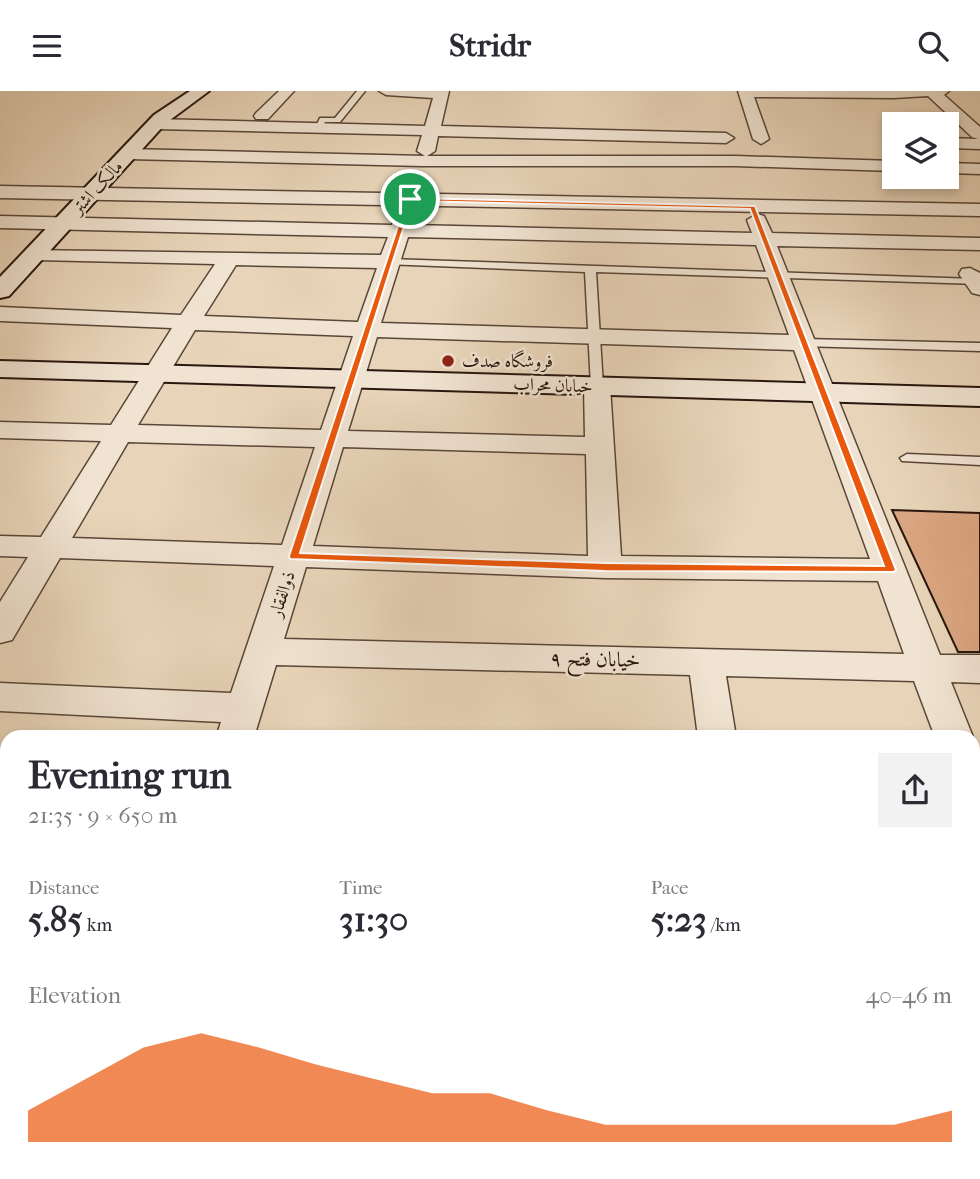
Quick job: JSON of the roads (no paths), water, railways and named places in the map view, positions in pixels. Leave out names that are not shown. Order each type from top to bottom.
[{"type":"street","name":"مالک اشتر","points":[[0,292],[155,124],[201,91]]},
{"type":"street","points":[[262,117],[287,91]]},
{"type":"street","points":[[386,91],[441,92]]},
{"type":"street","points":[[128,153],[422,161],[572,161],[731,150],[768,139],[745,91],[937,92],[979,139]]},
{"type":"street","name":"ذوالفقار","points":[[240,723],[432,131],[441,92]]},
{"type":"street","points":[[155,124],[432,131],[731,150],[882,165]]},
{"type":"street","points":[[268,197],[287,158],[310,128]]},
{"type":"street","points":[[959,142],[979,139]]},
{"type":"street","points":[[731,150],[951,730]]},
{"type":"street","points":[[572,161],[587,234]]},
{"type":"street","points":[[959,168],[980,169]]},
{"type":"street","points":[[913,189],[929,209]]},
{"type":"street","points":[[0,192],[980,210]]},
{"type":"street","points":[[0,222],[980,244]]},
{"type":"street","points":[[35,254],[390,262]]},
{"type":"street","points":[[0,631],[155,374],[228,260]]},
{"type":"street","points":[[0,314],[368,330],[804,343]]},
{"type":"street","name":"خیابان محراب","points":[[0,369],[980,397]]},
{"type":"street","points":[[597,386],[605,567]]},
{"type":"street","points":[[0,431],[600,446]]},
{"type":"street","points":[[0,546],[605,567],[890,570]]},
{"type":"street","name":"خیابان فتح ۹","points":[[263,652],[980,669]]},
{"type":"street","points":[[706,661],[716,730]]},
{"type":"street","points":[[0,697],[240,723]]},
{"type":"lane","points":[[310,128],[323,120],[337,120],[361,91]]},
{"type":"lane","points":[[390,262],[977,282]]},
{"type":"lane","points":[[590,270],[597,386]]},
{"type":"lane","points":[[804,343],[980,347]]},
{"type":"lane","points":[[907,458],[980,460]]},
{"type":"place","name":"فروشگاه صدف","points":[[448,361]]}]
